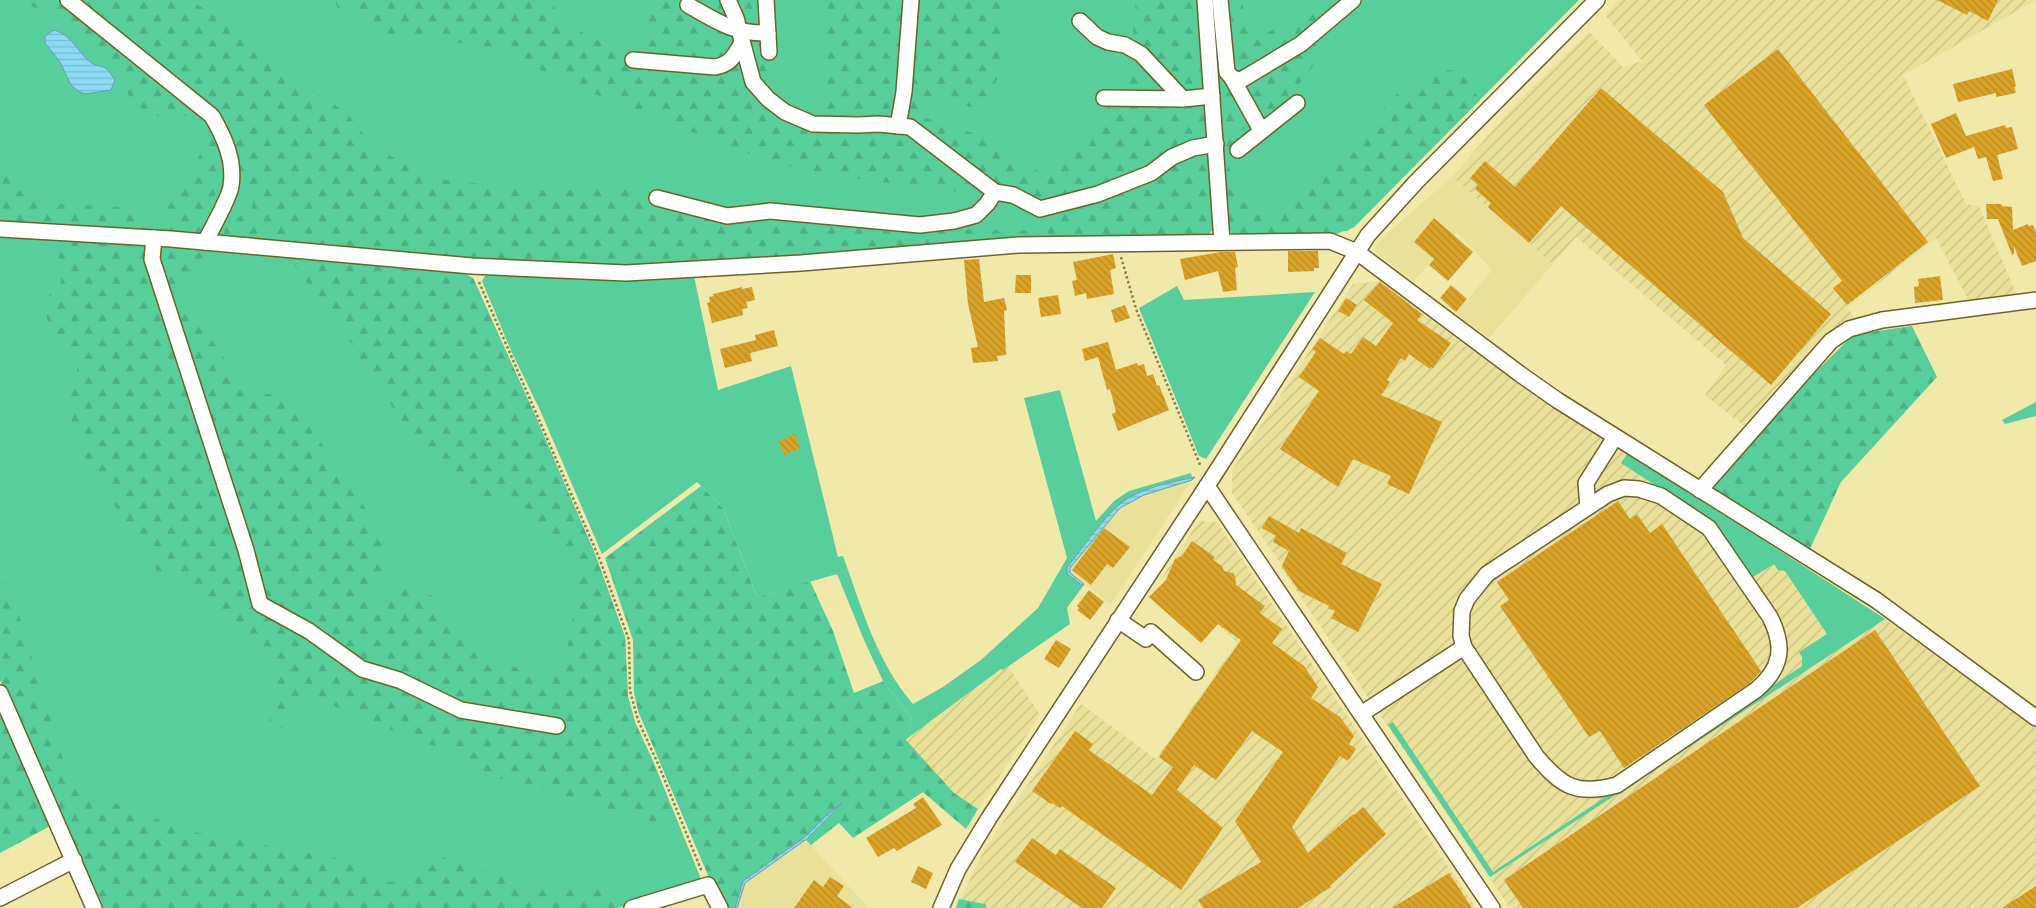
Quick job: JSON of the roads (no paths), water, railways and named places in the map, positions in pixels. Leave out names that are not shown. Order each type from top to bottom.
[{"type":"street","points":[[68,0],[212,116],[222,134],[230,155],[231,187],[205,242]]},
{"type":"street","points":[[728,0],[741,37],[753,82],[768,99],[785,112],[812,124],[879,124],[910,127],[996,192],[1013,195],[1040,209],[1098,194],[1151,173],[1172,156],[1193,148],[1216,144]]},
{"type":"street","points":[[766,0],[769,52]]},
{"type":"street","points":[[898,126],[904,92],[911,0]]},
{"type":"street","points":[[1205,0],[1222,242]]},
{"type":"street","points":[[1220,0],[1229,75]]},
{"type":"street","points":[[1229,75],[1241,80],[1301,44],[1354,0]]},
{"type":"street","points":[[941,908],[958,869],[989,818],[1207,486],[1368,235],[1416,182],[1597,0]]},
{"type":"street","points":[[688,5],[741,37],[768,33]]},
{"type":"street","points":[[1080,21],[1097,37],[1125,46],[1141,54],[1183,99]]},
{"type":"street","points":[[633,60],[715,67],[726,65],[732,60],[741,37]]},
{"type":"street","points":[[1208,39],[1261,130]]},
{"type":"street","points":[[1104,98],[1183,99],[1212,96]]},
{"type":"street","points":[[1238,150],[1297,103]]},
{"type":"street","points":[[657,198],[727,216],[770,211],[920,225],[954,221],[976,215],[996,192]]},
{"type":"street","points":[[0,229],[154,238],[472,266],[626,273],[800,263],[1018,245],[1330,240],[1357,252],[1520,374],[1615,437],[1876,600],[2036,718]]},
{"type":"street","points":[[154,238],[152,259],[246,550],[260,604],[309,631],[362,669],[399,680],[461,710],[557,726]]},
{"type":"street","points":[[1700,490],[1831,341],[1849,329],[1882,320],[2036,300]]},
{"type":"street","points":[[1588,508],[1586,483],[1615,437]]},
{"type":"street","points":[[1207,486],[1492,908]]},
{"type":"street","points":[[1624,488],[1639,489],[1661,496],[1708,528],[1770,618],[1779,644],[1777,663],[1769,679],[1756,690],[1617,785],[1596,791],[1581,790],[1563,783],[1550,772],[1536,756],[1464,647],[1462,611],[1467,598],[1487,574],[1608,494],[1624,488]]},
{"type":"street","points":[[1118,620],[1146,639],[1150,632],[1196,672]]},
{"type":"street","points":[[1362,714],[1464,647]]},
{"type":"street","points":[[0,693],[94,908]]},
{"type":"street","points":[[0,898],[74,860]]},
{"type":"street","points":[[632,908],[708,884],[720,908]]},
{"type":"water","points":[[54,30],[65,35],[90,62],[108,70],[115,80],[111,90],[85,94],[71,85],[60,62],[45,43],[45,36]]},
{"type":"water","points":[[1195,477],[1192,480],[1144,495],[1120,508],[1070,568],[1070,573],[1084,584],[1083,586],[1067,574],[1067,567],[1117,506],[1133,495],[1150,488]]},
{"type":"water","points":[[843,802],[808,838],[745,883],[737,908],[735,908],[743,881],[806,836]]}]
